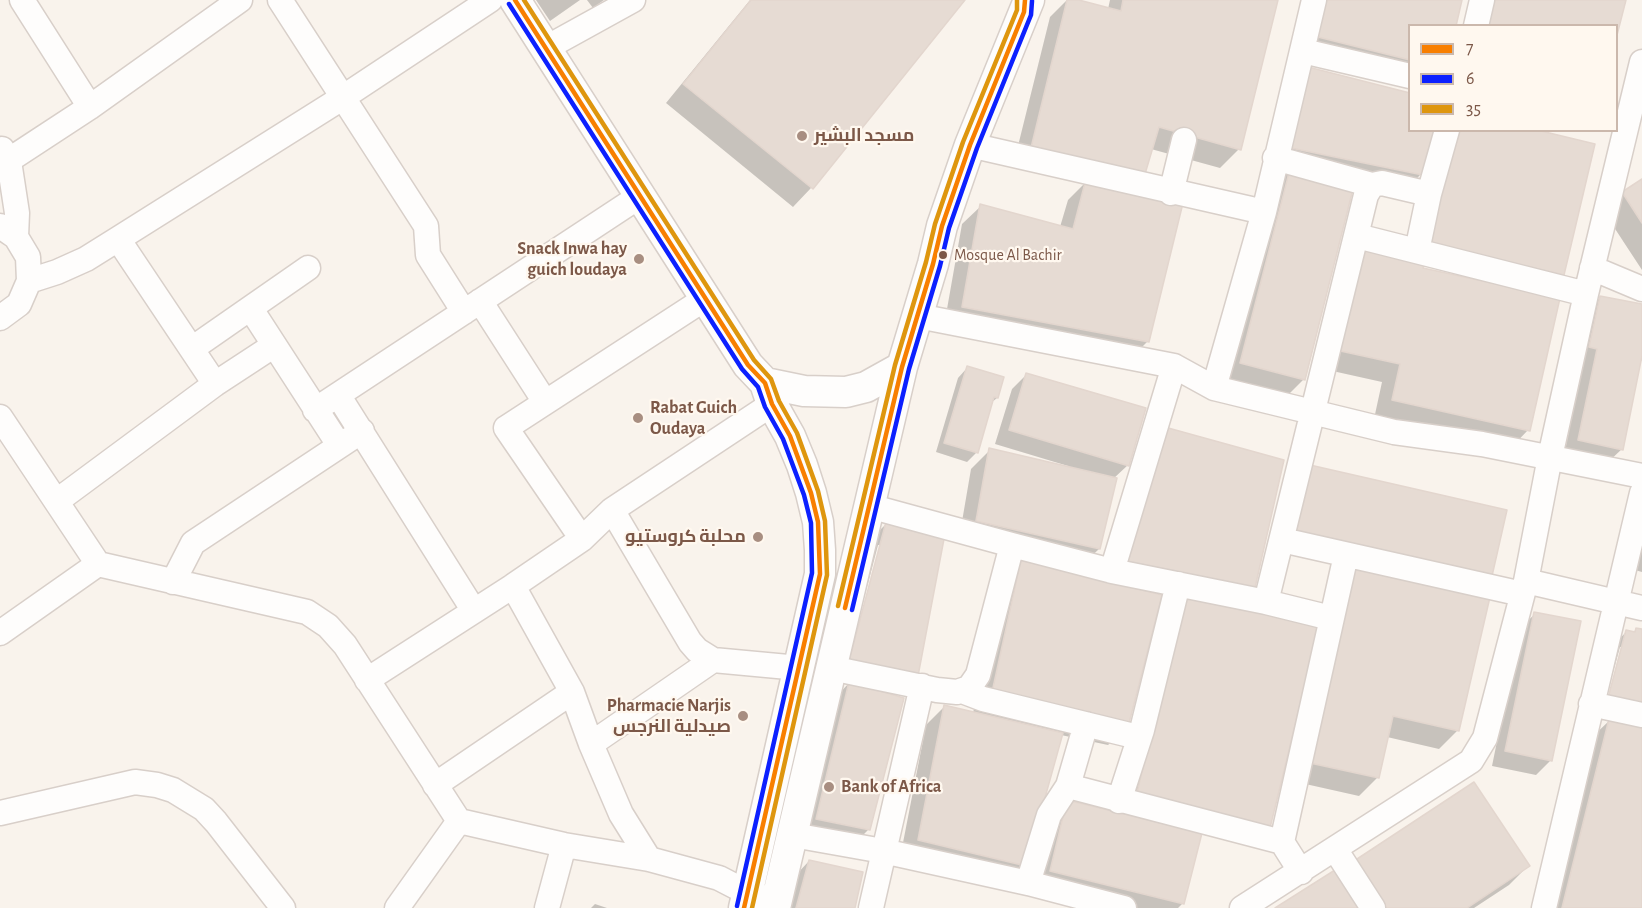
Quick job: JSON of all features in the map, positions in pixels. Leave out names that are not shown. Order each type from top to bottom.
[{"type":"street","points":[[22,0],[90,107]]},
{"type":"street","points":[[0,318],[19,304],[29,281],[28,258],[8,232],[16,213],[3,158],[90,107],[240,0]]},
{"type":"street","points":[[280,0],[426,226],[428,255],[472,307],[545,402]]},
{"type":"street","points":[[29,281],[67,268],[118,239],[342,98],[490,0]]},
{"type":"street","points":[[515,0],[768,393],[790,436],[811,493],[818,522],[819,574],[800,668],[746,901]]},
{"type":"street","points":[[546,48],[633,0]]},
{"type":"street","points":[[1214,388],[1264,212],[1314,0]]},
{"type":"street","points":[[1476,24],[1482,0]]},
{"type":"street","points":[[0,417],[99,564],[307,612],[328,626],[345,645],[459,821],[564,845],[649,859],[719,878],[746,901],[776,905],[902,367],[942,226],[970,145],[1026,4]]},
{"type":"street","points":[[1303,51],[1408,76]]},
{"type":"street","points":[[1242,908],[1471,761],[1485,738],[1524,587],[1586,294],[1628,128],[1642,62]]},
{"type":"street","points":[[1417,251],[1429,194],[1446,132]]},
{"type":"street","points":[[1172,193],[1184,140]]},
{"type":"street","points":[[970,145],[1172,193],[1264,212]]},
{"type":"street","points":[[1275,158],[1372,185],[1382,183],[1429,194]]},
{"type":"street","points":[[1266,602],[1366,195],[1372,185]]},
{"type":"street","points":[[315,410],[640,196]]},
{"type":"street","points":[[1357,236],[1586,294]]},
{"type":"street","points":[[118,239],[215,384]]},
{"type":"street","points":[[193,348],[308,268]]},
{"type":"street","points":[[1592,268],[1642,289]]},
{"type":"street","points":[[582,539],[506,428],[706,298]]},
{"type":"street","points":[[251,309],[339,445]]},
{"type":"street","points":[[918,316],[1174,366],[1214,388],[1394,432],[1482,444],[1642,476]]},
{"type":"street","points":[[57,501],[215,384],[273,346]]},
{"type":"street","points":[[1112,570],[1174,366]]},
{"type":"street","points":[[367,680],[582,539],[612,510],[768,393],[846,392],[866,387],[902,367]]},
{"type":"street","points":[[338,395],[474,611]]},
{"type":"street","points":[[173,582],[193,543],[362,430]]},
{"type":"street","points":[[1543,907],[1642,493]]},
{"type":"street","points":[[869,506],[1112,570],[1331,618]]},
{"type":"street","points":[[612,510],[690,642],[697,650],[713,660],[800,668]]},
{"type":"street","points":[[1282,540],[1346,555],[1642,608]]},
{"type":"street","points":[[962,691],[969,688],[978,675],[1012,545]]},
{"type":"street","points":[[1282,842],[1346,555]]},
{"type":"street","points":[[0,633],[99,564]]},
{"type":"street","points":[[1119,801],[1178,584]]},
{"type":"street","points":[[513,586],[572,692],[621,814],[649,859]]},
{"type":"street","points":[[591,744],[713,660]]},
{"type":"street","points":[[831,668],[937,690],[962,691],[982,699],[1138,737]]},
{"type":"street","points":[[871,908],[922,686]]},
{"type":"street","points":[[435,785],[572,692]]},
{"type":"street","points":[[1591,704],[1642,715]]},
{"type":"street","points":[[1034,893],[1049,815],[1068,786],[1086,724]]},
{"type":"street","points":[[0,813],[135,782],[157,785],[180,794],[204,809],[283,908]]},
{"type":"street","points":[[1068,786],[1282,842],[1301,872]]},
{"type":"street","points":[[397,908],[459,821]]},
{"type":"street","points":[[792,835],[883,851],[1034,893],[1124,908]]},
{"type":"street","points":[[547,908],[564,845]]},
{"type":"street","points":[[1335,849],[1373,908]]},
{"type":"building","name":"مسجد البشير","points":[[751,0],[965,0],[813,189],[683,84]]},
{"type":"building","points":[[1067,0],[1079,0],[1121,11],[1123,0],[1278,0],[1241,150],[1159,127],[1145,174],[1031,148]]},
{"type":"building","points":[[1323,0],[1462,0],[1456,24],[1408,24],[1408,60],[1314,36]]},
{"type":"building","points":[[1491,0],[1626,0],[1618,31],[1618,24],[1485,24]]},
{"type":"building","points":[[1308,67],[1408,92],[1408,132],[1436,132],[1423,175],[1291,148]]},
{"type":"building","points":[[1454,132],[1545,132],[1595,144],[1564,275],[1427,243]]},
{"type":"building","points":[[1291,165],[1355,181],[1305,380],[1240,363]]},
{"type":"building","points":[[1086,179],[1183,203],[1149,342],[962,307],[980,204],[1073,229]]},
{"type":"building","points":[[1642,179],[1642,223],[1622,192]]},
{"type":"building","points":[[1360,247],[1425,261],[1423,268],[1560,298],[1530,431],[1392,400],[1400,364],[1336,350]]},
{"type":"building","points":[[1600,296],[1642,304],[1642,356],[1623,450],[1578,440],[1597,349],[1589,347]]},
{"type":"building","points":[[967,366],[1004,377],[998,398],[994,397],[978,453],[944,443]]},
{"type":"building","points":[[1026,373],[1146,408],[1129,466],[1009,430]]},
{"type":"building","points":[[1161,426],[1284,460],[1254,592],[1125,561]]},
{"type":"building","points":[[989,448],[1117,478],[1100,549],[976,521]]},
{"type":"building","points":[[1310,465],[1507,510],[1492,576],[1295,531]]},
{"type":"building","points":[[886,522],[944,539],[918,676],[849,661]]},
{"type":"building","points":[[1021,560],[1162,595],[1128,727],[991,697]]},
{"type":"building","points":[[1354,567],[1490,597],[1459,731],[1393,716],[1379,778],[1310,763]]},
{"type":"building","points":[[1184,595],[1319,627],[1270,828],[1136,797]]},
{"type":"building","points":[[1534,612],[1581,621],[1552,761],[1505,751]]},
{"type":"building","points":[[1636,628],[1642,629],[1642,706],[1608,698],[1626,630],[1635,632]]},
{"type":"building","points":[[849,682],[904,698],[870,830],[816,819]]},
{"type":"building","points":[[944,705],[1063,733],[1026,866],[918,840]]},
{"type":"building","points":[[1609,719],[1642,727],[1642,908],[1562,908]]},
{"type":"building","points":[[1474,782],[1530,866],[1467,908],[1384,908],[1354,861]]},
{"type":"building","points":[[1067,800],[1202,833],[1184,904],[1050,871]]},
{"type":"building","points":[[809,860],[863,872],[855,908],[796,908]]},
{"type":"building","points":[[1335,870],[1359,908],[1275,908]]},
{"type":"transit line","name":"7","points":[[515,0],[748,365],[765,383],[772,404],[790,436],[811,493],[818,522],[820,574],[744,908]]},
{"type":"transit line","name":"35","points":[[524,0],[754,360],[771,379],[779,401],[797,433],[818,491],[825,521],[827,575],[752,908]]},
{"type":"transit line","name":"35","points":[[838,606],[895,365],[935,224],[963,142],[1017,10],[1017,0]]},
{"type":"transit line","name":"7","points":[[845,608],[902,367],[942,226],[970,145],[1024,12],[1025,0]]},
{"type":"transit line","name":"6","points":[[852,610],[909,369],[949,228],[977,148],[1031,15],[1032,1]]},
{"type":"transit line","name":"6","points":[[509,4],[742,369],[758,387],[765,407],[783,439],[804,495],[811,523],[812,573],[737,906]]},
{"type":"place","name":"مسجد البشير","points":[[802,136]]},
{"type":"place","name":"Mosque Al Bachir","points":[[943,255]]},
{"type":"place","name":"Snack Inwa hay guich loudaya","points":[[639,259]]},
{"type":"place","name":"Rabat Guich Oudaya","points":[[638,418]]},
{"type":"place","name":"محلبة كروستيو","points":[[758,537]]},
{"type":"place","name":"Pharmacie Narjis صيدلية النرجس","points":[[743,716]]},
{"type":"place","name":"Bank of Africa","points":[[829,787]]}]
